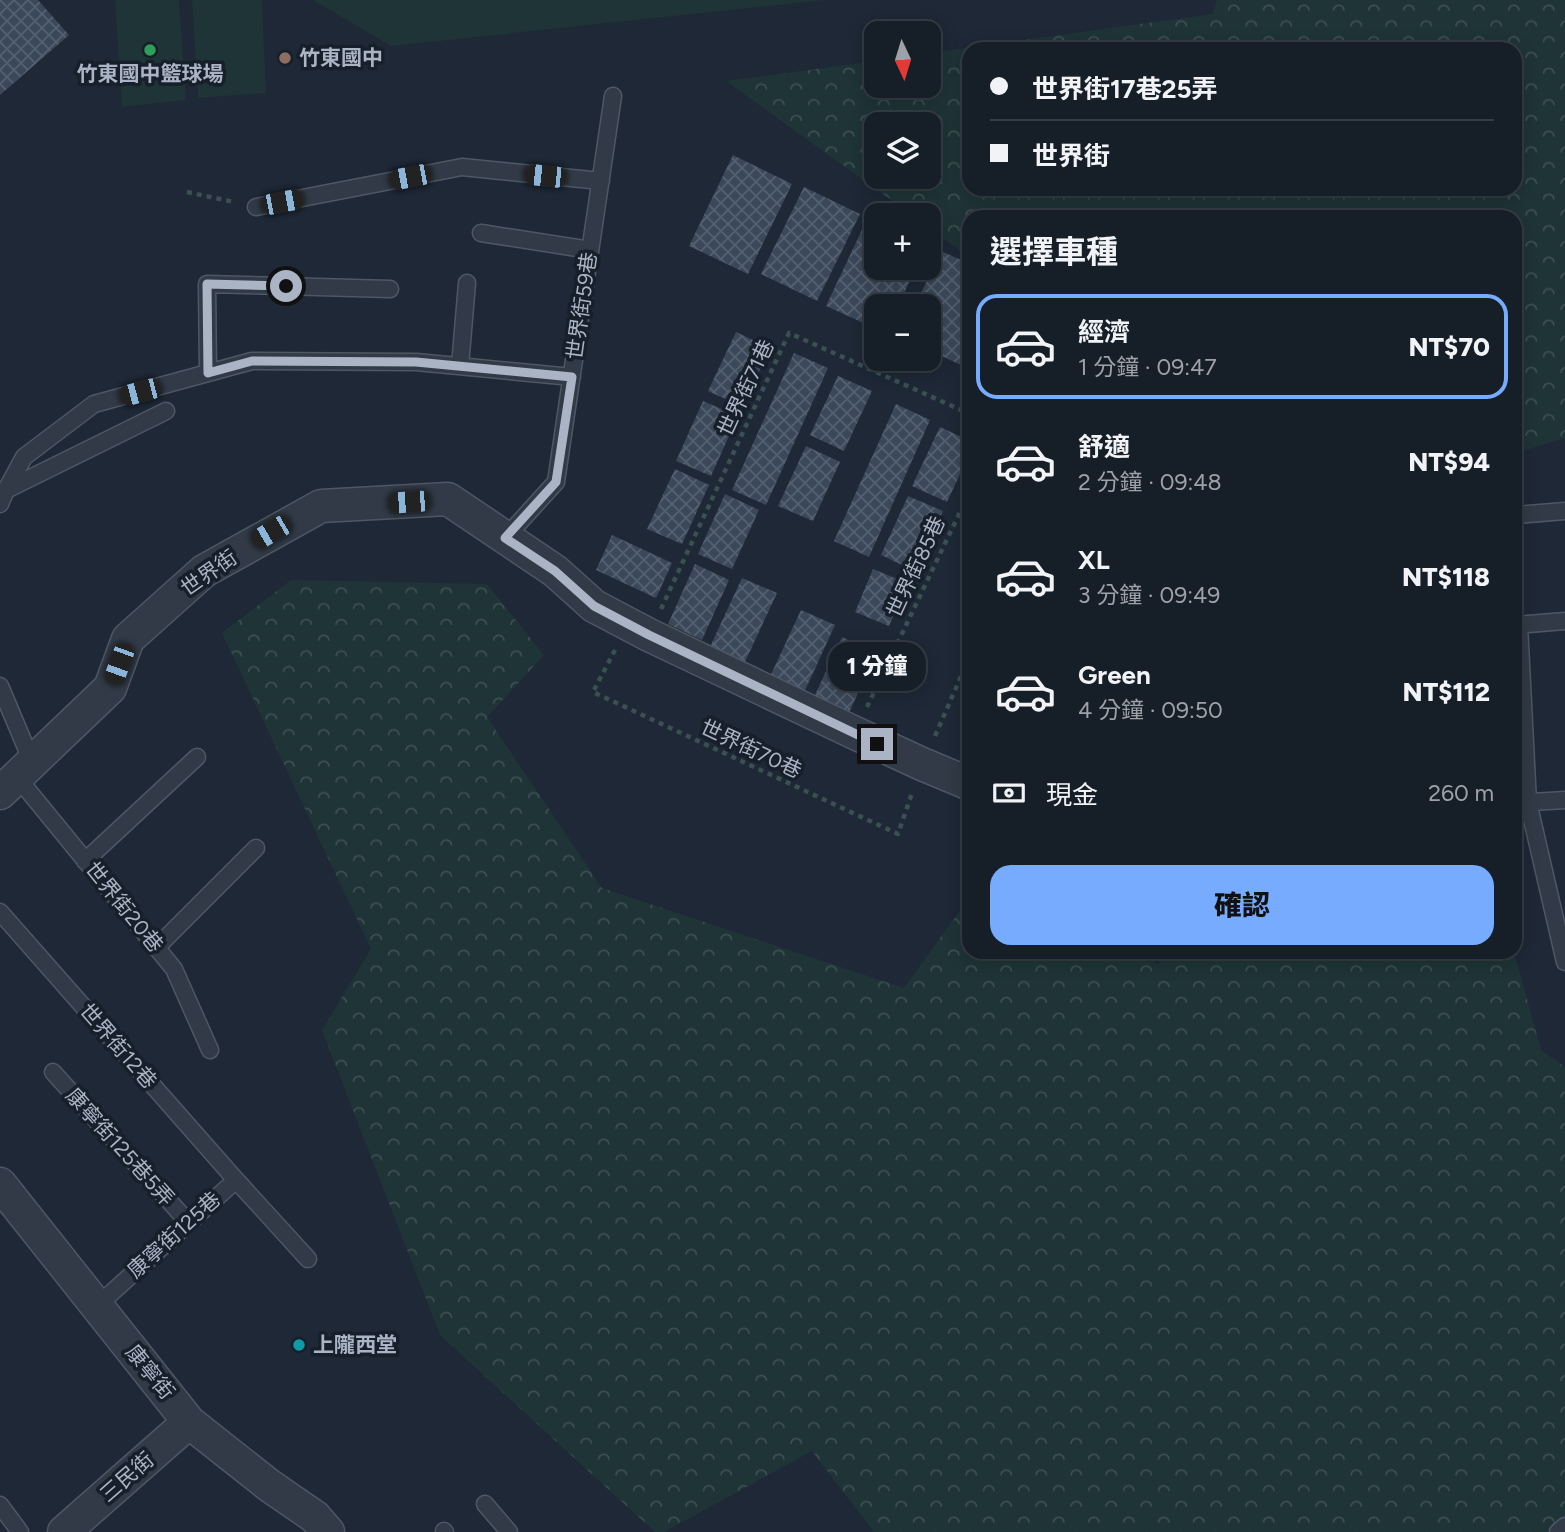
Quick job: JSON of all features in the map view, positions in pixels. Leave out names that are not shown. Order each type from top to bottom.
[{"type":"street","name":"世界街","points":[[16,778],[110,688],[128,639],[204,571],[321,506],[448,499],[555,571],[594,606],[855,733],[962,781]]},
{"type":"street","name":"康寧街","points":[[0,1184],[189,1422],[270,1486],[315,1517],[328,1532]]},
{"type":"street","name":"三民街","points":[[64,1532],[189,1422]]},
{"type":"lane","name":"世界街59巷","points":[[505,538],[556,482],[613,96]]},
{"type":"lane","points":[[256,207],[462,167],[601,181]]},
{"type":"lane","points":[[481,233],[590,250]]},
{"type":"lane","points":[[460,366],[467,283]]},
{"type":"lane","points":[[208,373],[207,284],[390,289]]},
{"type":"lane","points":[[3,497],[24,457],[94,404],[252,361],[416,362],[572,377]]},
{"type":"lane","points":[[3,497],[166,411]]},
{"type":"lane","points":[[1522,515],[1565,511]]},
{"type":"lane","points":[[1522,624],[1565,621]]},
{"type":"lane","name":"世界街20巷","points":[[0,686],[16,778],[174,969],[210,1050]]},
{"type":"lane","points":[[85,861],[197,757]]},
{"type":"lane","points":[[1565,800],[1522,803],[1565,962]]},
{"type":"lane","points":[[156,948],[256,848]]},
{"type":"lane","name":"世界街12巷","points":[[0,912],[236,1180]]},
{"type":"lane","name":"康寧街125巷5弄","points":[[53,1072],[188,1222]]},
{"type":"lane","name":"康寧街125巷","points":[[97,1306],[236,1180],[308,1259]]},
{"type":"lane","points":[[485,1504],[509,1532]]},
{"type":"lane","points":[[0,1505],[20,1532]]},
{"type":"lane","points":[[1558,1532],[1565,1526]]},
{"type":"path","points":[[187,192],[256,207]]},
{"type":"path","name":"世界街71巷","points":[[639,630],[789,333],[962,410]]},
{"type":"path","name":"世界街85巷","points":[[855,733],[962,508]]},
{"type":"path","name":"世界街70巷","points":[[639,630],[593,692],[898,834],[922,764]]},
{"type":"path","points":[[922,764],[962,674]]},
{"type":"green space","name":"竹東國中籃球場","points":[[115,0],[179,0],[186,100],[122,107]]},
{"type":"green space","name":"竹東國中籃球場","points":[[192,0],[262,0],[266,93],[198,98]]},
{"type":"green space","points":[[313,0],[825,0],[391,46]]},
{"type":"green space","points":[[1217,0],[1565,0],[1565,438],[1522,451],[1522,210],[962,210],[962,252],[941,237],[941,203],[895,203],[876,189],[941,189],[941,112],[864,112],[864,180],[726,81],[864,63],[864,98],[942,98],[942,51],[962,48],[962,196],[1522,196],[1522,42],[1009,42],[1213,14]]},
{"type":"green space","points":[[291,580],[487,584],[544,655],[487,717],[602,888],[904,988],[962,908],[962,959],[1153,959],[1157,965],[1162,959],[1516,959],[1541,1050],[1565,1067],[1565,1532],[874,1532],[812,1451],[664,1532],[655,1532],[440,1335],[322,1030],[371,949],[222,633]]},
{"type":"building","points":[[0,0],[38,0],[69,35],[0,95]]},
{"type":"building","points":[[733,155],[792,184],[748,274],[689,246]]},
{"type":"building","points":[[804,187],[860,214],[817,301],[761,274]]},
{"type":"building","points":[[864,225],[864,280],[910,280],[904,294],[864,294],[864,323],[826,306]]},
{"type":"building","points":[[941,251],[962,260],[962,366],[941,356],[941,294],[921,294],[927,280],[941,280]]},
{"type":"building","points":[[736,332],[770,348],[743,407],[708,391]]},
{"type":"building","points":[[794,353],[828,368],[766,505],[732,490]]},
{"type":"building","points":[[838,376],[872,391],[844,451],[810,435]]},
{"type":"building","points":[[703,401],[738,416],[711,476],[676,461]]},
{"type":"building","points":[[896,404],[930,420],[869,557],[834,541]]},
{"type":"building","points":[[940,427],[962,437],[962,470],[947,502],[912,486]]},
{"type":"building","points":[[806,446],[840,462],[813,521],[778,506]]},
{"type":"building","points":[[675,469],[709,485],[682,544],[647,529]]},
{"type":"building","points":[[725,494],[759,510],[732,569],[698,554]]},
{"type":"building","points":[[908,496],[943,511],[915,571],[881,555]]},
{"type":"building","points":[[612,535],[672,563],[656,598],[596,570]]},
{"type":"building","points":[[695,564],[729,580],[702,640],[668,624]]},
{"type":"building","points":[[873,569],[907,583],[889,626],[855,612]]},
{"type":"building","points":[[742,578],[777,593],[744,664],[709,649]]},
{"type":"building","points":[[801,610],[835,625],[802,697],[768,681]]},
{"type":"building","points":[[842,637],[876,653],[849,713],[814,697]]},
{"type":"place","name":"竹東國中籃球場","points":[[150,50]]},
{"type":"place","name":"竹東國中","points":[[285,58]]},
{"type":"place","name":"上隴西堂","points":[[299,1345]]},
{"type":"route","points":[[286,286],[207,284],[208,373],[252,361],[416,362],[572,377],[556,482],[505,538],[555,571],[594,606],[877,744]]}]
